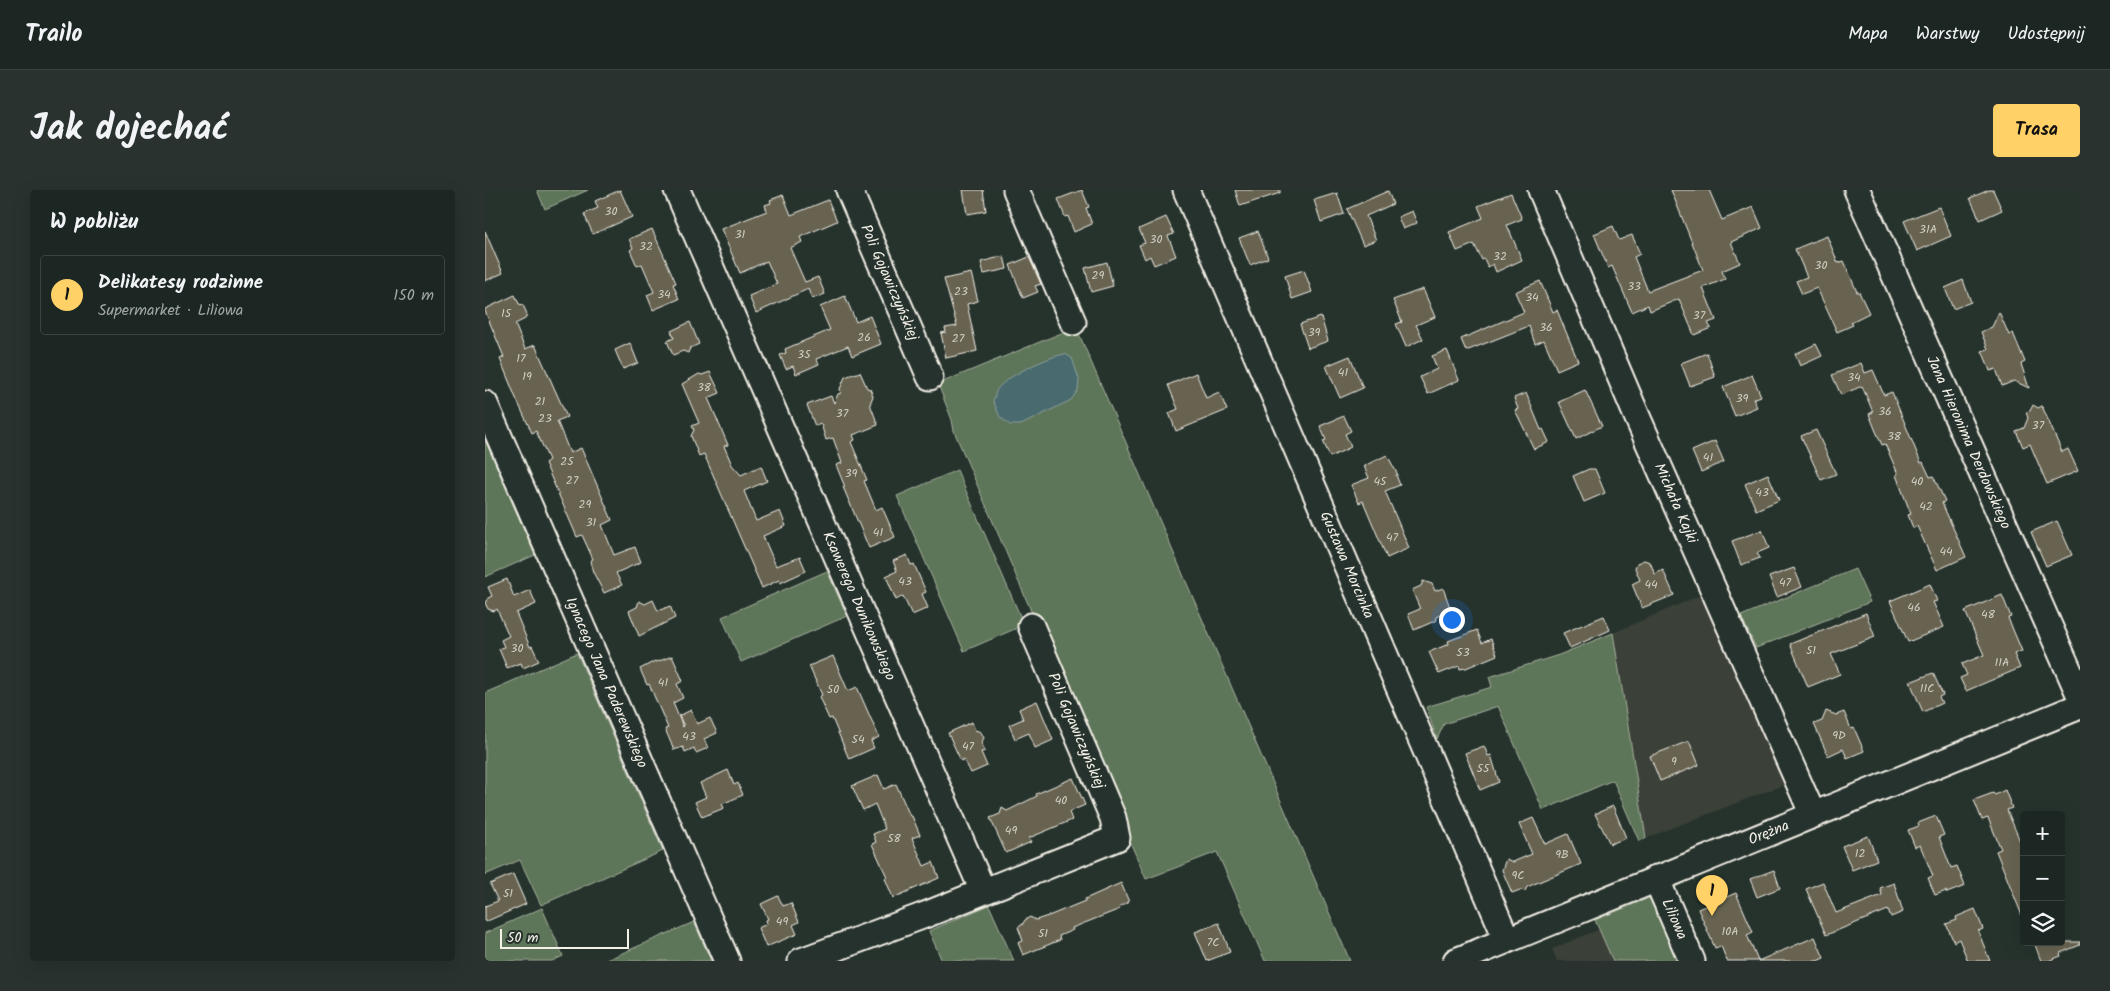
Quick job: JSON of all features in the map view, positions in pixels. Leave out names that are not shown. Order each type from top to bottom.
[{"type":"street","name":"Ksawerego Dunikowskiego","points":[[677,190],[983,891]]},
{"type":"street","name":"Poli Gojawiczyńskiej","points":[[849,190],[930,377]]},
{"type":"street","points":[[1016,190],[1073,322]]},
{"type":"street","name":"Gustawa Morcinka","points":[[1186,190],[1507,940]]},
{"type":"street","name":"Michała Kajki","points":[[1541,190],[1635,412],[1813,815]]},
{"type":"street","name":"Jana Hieronima Derdowskiego","points":[[1857,190],[2080,696]]},
{"type":"street","name":"Ignacego Jana Paderewskiego","points":[[485,404],[727,961]]},
{"type":"street","name":"Poli Gojawiczyńskiej","points":[[983,891],[1117,838],[1113,818],[1031,626]]},
{"type":"street","name":"Orężna","points":[[1456,961],[2080,706]]},
{"type":"street","name":"Liliowa","points":[[1656,878],[1691,961]]},
{"type":"street","points":[[801,961],[925,915],[983,891]]},
{"type":"shaded area","points":[[1705,593],[1786,784],[1646,838],[1613,633]]},
{"type":"shaded area","points":[[1600,929],[1613,961],[1557,961],[1552,949]]},
{"type":"green space","points":[[537,190],[588,190],[545,209]]},
{"type":"green space","points":[[1076,327],[1350,961],[1265,961],[1217,852],[1146,879],[954,431],[952,420],[938,384]]},
{"type":"green space","points":[[485,440],[535,555],[485,577]]},
{"type":"green space","points":[[957,470],[1024,625],[964,651],[897,496]]},
{"type":"green space","points":[[1855,569],[1870,602],[1756,648],[1741,616]]},
{"type":"green space","points":[[827,571],[847,616],[741,662],[722,617]]},
{"type":"green space","points":[[1613,633],[1646,838],[1639,841],[1613,780],[1543,810],[1498,706],[1444,724],[1437,739],[1426,707],[1492,687],[1489,677],[1559,655]]},
{"type":"green space","points":[[577,653],[663,851],[541,905],[520,860],[485,875],[485,693]]},
{"type":"green space","points":[[1654,896],[1683,961],[1613,961],[1595,920]]},
{"type":"green space","points":[[989,905],[1014,961],[942,961],[929,931]]},
{"type":"green space","points":[[542,908],[563,956],[552,961],[485,961],[485,933]]},
{"type":"green space","points":[[694,922],[711,961],[604,961]]},
{"type":"water","points":[[1065,354],[1072,358],[1079,379],[1078,390],[1071,400],[1021,425],[1010,425],[1000,417],[993,401],[999,387],[1005,381],[1031,366]]},
{"type":"building","points":[[620,190],[632,217],[593,234],[584,214],[598,208],[595,201]]},
{"type":"building","points":[[963,190],[983,190],[986,211],[967,214]]},
{"type":"building","points":[[1082,190],[1089,207],[1086,208],[1092,224],[1074,232],[1068,216],[1065,217],[1058,199]]},
{"type":"building","points":[[1235,190],[1280,190],[1280,193],[1240,206]]},
{"type":"building","points":[[1671,190],[1709,190],[1722,220],[1753,207],[1762,228],[1731,242],[1740,263],[1722,271],[1725,279],[1703,288],[1716,320],[1708,323],[1711,328],[1694,335],[1679,299],[1650,311],[1648,305],[1632,312],[1612,266],[1608,268],[1594,234],[1613,226],[1619,240],[1632,235],[1640,254],[1634,257],[1648,291],[1703,270]]},
{"type":"building","points":[[1993,190],[2002,210],[1980,220],[1970,198]]},
{"type":"building","points":[[1388,191],[1393,204],[1366,216],[1376,240],[1363,245],[1347,209]]},
{"type":"building","points":[[1337,193],[1344,214],[1321,222],[1314,200]]},
{"type":"building","points":[[1511,193],[1522,219],[1507,225],[1522,260],[1496,272],[1493,264],[1488,267],[1484,259],[1482,260],[1474,244],[1457,251],[1449,232],[1483,218],[1478,206]]},
{"type":"building","points":[[783,195],[791,215],[828,200],[837,221],[800,237],[802,242],[790,248],[805,282],[818,277],[825,294],[812,299],[808,289],[756,313],[749,296],[777,284],[767,261],[740,273],[721,229],[767,211],[765,205],[771,203],[770,200]]},
{"type":"building","points":[[1939,207],[1951,236],[1917,251],[1904,221]]},
{"type":"building","points":[[1412,211],[1417,223],[1403,229],[1398,217]]},
{"type":"building","points":[[1166,217],[1174,234],[1168,236],[1176,256],[1154,265],[1150,256],[1145,259],[1139,245],[1145,243],[1139,229]]},
{"type":"building","points":[[652,229],[676,283],[673,284],[679,299],[653,310],[647,295],[654,292],[642,264],[637,266],[630,250],[633,248],[629,239]]},
{"type":"building","points":[[485,231],[503,273],[485,281]]},
{"type":"building","points":[[1258,231],[1268,258],[1250,265],[1239,238]]},
{"type":"building","points":[[1827,236],[1838,263],[1844,261],[1857,292],[1859,292],[1869,313],[1851,322],[1853,325],[1837,332],[1817,288],[1802,294],[1796,281],[1807,277],[1795,249]]},
{"type":"building","points":[[1004,256],[1007,269],[984,274],[981,262]]},
{"type":"building","points":[[1029,257],[1041,284],[1035,286],[1038,292],[1023,298],[1010,265]]},
{"type":"building","points":[[1107,262],[1113,286],[1091,292],[1085,268]]},
{"type":"building","points":[[1304,270],[1312,292],[1292,299],[1285,276]]},
{"type":"building","points":[[971,273],[978,301],[967,304],[977,351],[946,358],[941,333],[946,332],[945,328],[957,326],[944,279]]},
{"type":"building","points":[[1963,280],[1971,302],[1953,309],[1945,288]]},
{"type":"building","points":[[1540,281],[1553,312],[1557,310],[1578,361],[1557,370],[1544,340],[1535,344],[1529,326],[1466,351],[1461,339],[1524,312],[1515,292]]},
{"type":"building","points":[[1423,289],[1435,317],[1416,325],[1423,339],[1406,347],[1396,324],[1402,322],[1393,300]]},
{"type":"building","points":[[515,295],[527,314],[525,319],[515,324],[525,349],[535,345],[567,417],[557,421],[570,453],[581,448],[612,520],[602,525],[614,555],[635,547],[641,562],[616,573],[622,585],[604,593],[593,572],[590,561],[593,559],[582,535],[577,537],[545,463],[549,460],[536,431],[532,433],[515,396],[500,359],[504,357],[485,311],[485,309]]},
{"type":"building","points":[[845,296],[856,322],[870,316],[881,344],[852,356],[848,346],[816,359],[819,364],[796,374],[793,366],[786,369],[780,355],[786,353],[785,349],[830,330],[820,307]]},
{"type":"building","points":[[1999,312],[2009,335],[2013,333],[2025,362],[2021,364],[2029,388],[2014,381],[2002,386],[1996,369],[1990,371],[1982,351],[1988,349],[1981,332],[1992,327]]},
{"type":"building","points":[[1321,317],[1328,341],[1308,348],[1300,324]]},
{"type":"building","points":[[690,322],[699,344],[690,348],[688,353],[683,351],[673,355],[667,341],[674,338],[671,331]]},
{"type":"building","points":[[630,343],[638,363],[623,369],[615,350]]},
{"type":"building","points":[[1816,344],[1822,356],[1800,366],[1795,354]]},
{"type":"building","points":[[1447,350],[1459,380],[1428,394],[1420,377],[1437,369],[1432,356]]},
{"type":"building","points":[[1707,353],[1715,377],[1690,386],[1681,363]]},
{"type":"building","points":[[1350,356],[1363,388],[1340,398],[1326,366]]},
{"type":"building","points":[[1861,363],[1865,373],[1873,370],[1884,395],[1892,392],[1921,463],[1923,462],[1930,477],[1933,476],[1945,501],[1942,503],[1966,557],[1937,570],[1917,526],[1913,528],[1908,515],[1911,514],[1896,475],[1898,474],[1885,444],[1882,445],[1875,429],[1869,414],[1873,412],[1862,386],[1841,395],[1832,375]]},
{"type":"building","points":[[710,372],[720,393],[708,398],[728,445],[724,446],[732,465],[741,475],[761,466],[767,481],[744,491],[756,521],[780,511],[786,526],[763,536],[776,566],[800,557],[806,571],[780,583],[779,580],[762,588],[704,454],[699,456],[691,436],[694,430],[692,426],[699,423],[682,384],[699,374],[702,375]]},
{"type":"building","points":[[860,372],[873,396],[870,404],[878,425],[853,435],[855,440],[851,442],[867,480],[864,481],[876,510],[882,507],[895,537],[869,548],[843,487],[845,487],[836,465],[842,463],[833,438],[826,440],[821,424],[815,426],[807,405],[831,396],[834,403],[838,394],[841,393],[840,389],[845,377]]},
{"type":"building","points":[[1196,373],[1206,398],[1219,392],[1227,410],[1176,431],[1169,413],[1178,409],[1168,385]]},
{"type":"building","points":[[1752,375],[1761,396],[1753,399],[1757,407],[1735,416],[1723,387]]},
{"type":"building","points":[[1585,390],[1602,426],[1576,439],[1559,402]]},
{"type":"building","points":[[1526,393],[1541,430],[1543,429],[1549,442],[1534,449],[1515,410],[1518,409],[1514,398]]},
{"type":"building","points":[[2033,405],[2038,408],[2042,406],[2062,452],[2068,449],[2078,471],[2047,484],[2030,444],[2023,447],[2016,431],[2024,428],[2028,418],[2026,412],[2030,411]]},
{"type":"building","points":[[1344,416],[1351,431],[1345,434],[1351,447],[1330,457],[1323,441],[1326,440],[1320,426]]},
{"type":"building","points":[[1816,430],[1836,474],[1821,480],[1801,436]]},
{"type":"building","points":[[1715,441],[1724,462],[1701,472],[1692,451]]},
{"type":"building","points":[[1387,455],[1398,475],[1396,475],[1400,485],[1385,491],[1409,548],[1387,558],[1363,501],[1359,503],[1351,485],[1369,478],[1364,466]]},
{"type":"building","points":[[1589,469],[1595,469],[1605,493],[1584,502],[1573,476]]},
{"type":"building","points":[[1768,474],[1779,500],[1756,510],[1745,484]]},
{"type":"building","points":[[2057,521],[2072,555],[2046,566],[2031,532]]},
{"type":"building","points":[[1762,530],[1769,548],[1757,553],[1760,558],[1741,565],[1732,541]]},
{"type":"building","points":[[907,555],[911,565],[914,564],[926,592],[922,594],[928,608],[912,615],[903,596],[896,600],[886,576],[897,571],[893,561]]},
{"type":"building","points":[[1644,560],[1650,562],[1655,574],[1663,570],[1674,595],[1642,608],[1632,584],[1640,580],[1635,568],[1637,563]]},
{"type":"building","points":[[1794,568],[1802,587],[1777,597],[1769,577]]},
{"type":"building","points":[[507,579],[514,597],[530,590],[536,604],[516,613],[530,647],[532,646],[539,661],[523,668],[521,663],[507,668],[499,649],[504,647],[501,640],[509,636],[497,609],[494,611],[488,609],[485,603],[492,596],[488,587]]},
{"type":"building","points":[[1423,581],[1432,584],[1435,591],[1443,588],[1451,610],[1436,617],[1437,620],[1414,630],[1408,614],[1420,609],[1412,590],[1421,586]]},
{"type":"building","points":[[1930,584],[1937,601],[1933,602],[1944,627],[1908,642],[1890,601]]},
{"type":"building","points":[[2002,595],[2011,617],[2008,618],[2022,651],[2014,654],[2020,668],[1966,691],[1960,678],[1967,675],[1962,664],[1984,655],[1965,611]]},
{"type":"building","points":[[653,600],[658,611],[670,606],[675,618],[639,636],[629,611],[637,607],[639,601],[645,604]]},
{"type":"building","points":[[1866,613],[1875,637],[1831,654],[1840,674],[1808,687],[1790,644]]},
{"type":"building","points":[[1604,616],[1610,630],[1570,648],[1563,633]]},
{"type":"building","points":[[1477,630],[1482,643],[1491,639],[1497,655],[1466,668],[1460,669],[1459,666],[1439,674],[1429,652],[1449,644],[1448,641]]},
{"type":"building","points":[[672,656],[683,681],[677,684],[683,698],[673,703],[683,727],[679,716],[691,710],[697,724],[710,718],[717,733],[704,739],[708,748],[696,753],[694,748],[685,752],[683,747],[674,750],[665,729],[668,728],[649,684],[647,685],[640,669],[655,661],[657,662]]},
{"type":"building","points":[[833,656],[848,691],[857,687],[879,737],[871,741],[874,748],[849,759],[832,718],[829,719],[819,697],[822,695],[809,666]]},
{"type":"building","points":[[1933,673],[1943,695],[1939,697],[1942,703],[1923,712],[1910,682]]},
{"type":"building","points":[[1037,701],[1053,740],[1035,748],[1029,733],[1015,739],[1009,725],[1023,719],[1019,709]]},
{"type":"building","points":[[1826,711],[1836,715],[1844,712],[1851,729],[1854,728],[1864,751],[1847,758],[1843,749],[1828,756],[1814,724],[1822,721]]},
{"type":"building","points":[[972,722],[975,730],[981,732],[984,738],[981,743],[985,751],[981,752],[987,766],[971,773],[964,759],[961,761],[948,733]]},
{"type":"building","points":[[1689,741],[1699,765],[1660,781],[1650,756]]},
{"type":"building","points":[[1484,746],[1488,756],[1491,755],[1499,782],[1480,790],[1465,753]]},
{"type":"building","points":[[728,770],[734,785],[738,783],[743,795],[722,804],[724,808],[702,817],[695,802],[706,797],[700,783]]},
{"type":"building","points":[[878,775],[884,789],[896,784],[920,835],[912,838],[924,866],[933,862],[939,878],[893,898],[885,878],[887,877],[872,844],[876,842],[873,834],[885,829],[875,804],[863,810],[852,786]]},
{"type":"building","points":[[1073,778],[1085,805],[1069,812],[1072,820],[1029,838],[1031,842],[1006,853],[990,818],[1000,814],[1002,808],[1007,811],[1037,796],[1036,794]]},
{"type":"building","points":[[2005,790],[2012,808],[2007,810],[2020,841],[2020,911],[1996,851],[2001,849],[1988,818],[1982,820],[1974,800],[1993,793],[1995,795]]},
{"type":"building","points":[[1613,806],[1626,838],[1610,844],[1595,814]]},
{"type":"building","points":[[1936,816],[1944,835],[1939,837],[1951,868],[1957,866],[1965,886],[1947,893],[1946,891],[1935,895],[1928,878],[1933,876],[1920,845],[1915,847],[1908,830],[1919,826],[1918,823]]},
{"type":"building","points":[[1533,818],[1545,844],[1568,834],[1581,864],[1527,887],[1525,891],[1520,890],[1512,893],[1502,870],[1506,859],[1513,862],[1532,854],[1519,824]]},
{"type":"building","points":[[1868,836],[1877,860],[1852,870],[1842,846]]},
{"type":"building","points":[[1774,870],[1780,888],[1757,897],[1750,879]]},
{"type":"building","points":[[513,874],[526,904],[485,922],[485,906],[498,901],[490,884]]},
{"type":"building","points":[[1823,882],[1836,913],[1882,895],[1880,888],[1894,883],[1903,912],[1891,917],[1888,910],[1826,935],[1806,889]]},
{"type":"building","points":[[1121,883],[1129,902],[1119,907],[1120,909],[1072,928],[1073,930],[1059,936],[1060,940],[1023,955],[1018,943],[1023,941],[1018,927],[1025,920],[1030,917],[1036,920],[1051,915]]},
{"type":"building","points":[[1736,893],[1753,932],[1747,935],[1758,961],[1727,961],[1721,946],[1715,948],[1698,909]]},
{"type":"building","points":[[778,896],[783,906],[791,903],[799,922],[793,925],[797,934],[766,947],[758,928],[767,924],[766,920],[768,919],[761,904]]},
{"type":"building","points":[[1975,909],[1983,929],[1978,931],[1990,961],[1968,961],[1959,939],[1954,942],[1946,924],[1957,920],[1956,917]]},
{"type":"building","points":[[1219,923],[1230,952],[1207,961],[1195,932]]},
{"type":"building","points":[[1815,937],[1824,958],[1817,961],[1758,961]]},
{"type":"building","points":[[2065,942],[2080,942],[2080,945],[2060,953],[2061,956],[2048,961],[2041,961],[2035,946],[2065,946]]},
{"type":"place","name":"Delikatesy rodzinne","points":[[1712,916]]}]
